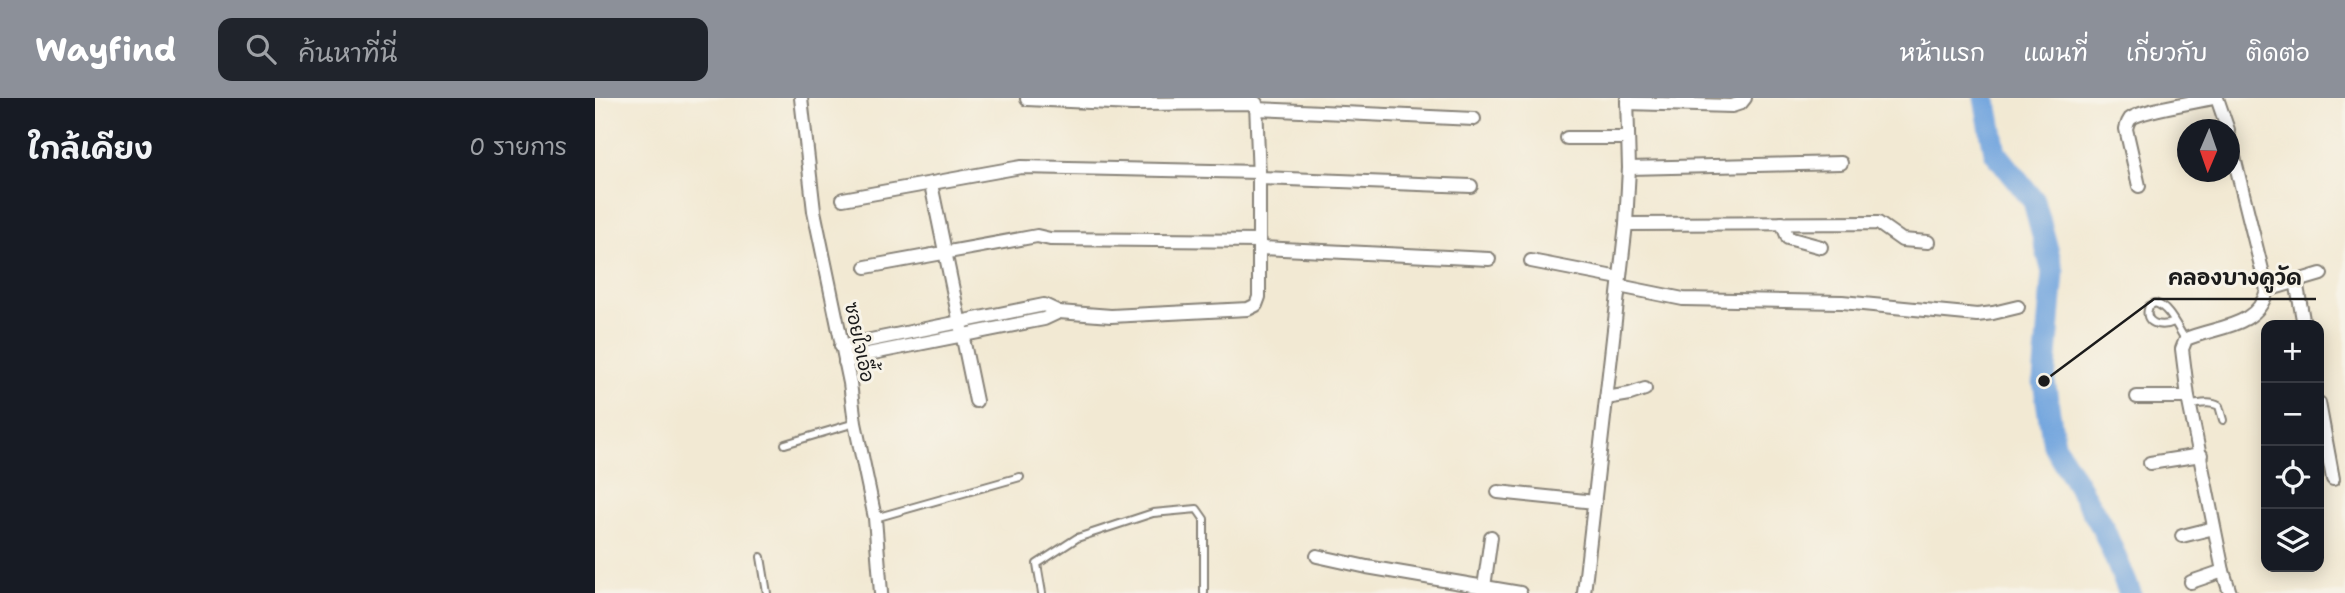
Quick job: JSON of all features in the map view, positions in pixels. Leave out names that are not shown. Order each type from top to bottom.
[{"type":"street","name":"ซอยใจเอื้อ","points":[[801,98],[814,211],[874,518],[881,593]]},
{"type":"street","points":[[1584,593],[1626,224],[1629,168],[1627,101],[1732,106],[1741,103],[1745,98]]},
{"type":"street","points":[[2139,186],[2126,130],[2129,121],[2134,117],[2215,98],[2224,119]]},
{"type":"street","points":[[1027,99],[1132,104],[1256,103],[1474,119]]},
{"type":"street","points":[[841,346],[1044,320],[1059,312],[1111,316],[1248,309],[1256,304],[1259,297],[1256,103]]},
{"type":"street","points":[[1567,138],[1628,138]]},
{"type":"street","points":[[1629,168],[1841,163]]},
{"type":"street","points":[[843,199],[1021,167],[1471,186]]},
{"type":"street","points":[[2230,593],[2223,572],[2189,401],[2182,349],[2186,339],[2253,316],[2265,300],[2267,290],[2240,181]]},
{"type":"street","points":[[931,184],[976,401]]},
{"type":"street","points":[[1781,223],[1788,238],[1821,247]]},
{"type":"street","points":[[1626,224],[1878,223],[1902,240],[1928,242]]},
{"type":"street","points":[[866,267],[1037,236],[1050,239],[1260,245],[1489,259]]},
{"type":"street","points":[[1531,261],[1683,299],[1842,302],[1977,315],[2018,307]]},
{"type":"street","points":[[2267,290],[2321,274]]},
{"type":"street","points":[[2296,281],[2303,320]]},
{"type":"street","points":[[845,362],[960,329]]},
{"type":"street","points":[[1606,398],[1645,388]]},
{"type":"street","points":[[2137,397],[2189,401]]},
{"type":"street","points":[[2324,430],[2333,479]]},
{"type":"street","points":[[2150,463],[2201,455]]},
{"type":"street","points":[[1499,492],[1595,502]]},
{"type":"street","points":[[2182,536],[2214,528]]},
{"type":"street","points":[[1485,587],[1492,537]]},
{"type":"street","points":[[1317,556],[1520,593]]},
{"type":"street","points":[[2191,582],[2223,572]]},
{"type":"lane","points":[[2174,322],[2186,339]]},
{"type":"lane","points":[[2189,401],[2219,406],[2223,420]]},
{"type":"lane","points":[[785,444],[855,423]]},
{"type":"lane","points":[[874,518],[1020,478]]},
{"type":"lane","points":[[1042,593],[1037,564],[1077,538],[1153,513],[1197,509],[1204,519],[1204,593]]},
{"type":"lane","points":[[761,557],[767,593]]},
{"type":"waterway","points":[[1985,98],[1995,152],[2034,201],[2053,272],[2044,381],[2054,445],[2103,528],[2130,593]]},
{"type":"place","name":"คลองบางคูวัด","points":[[2044,381]]}]
